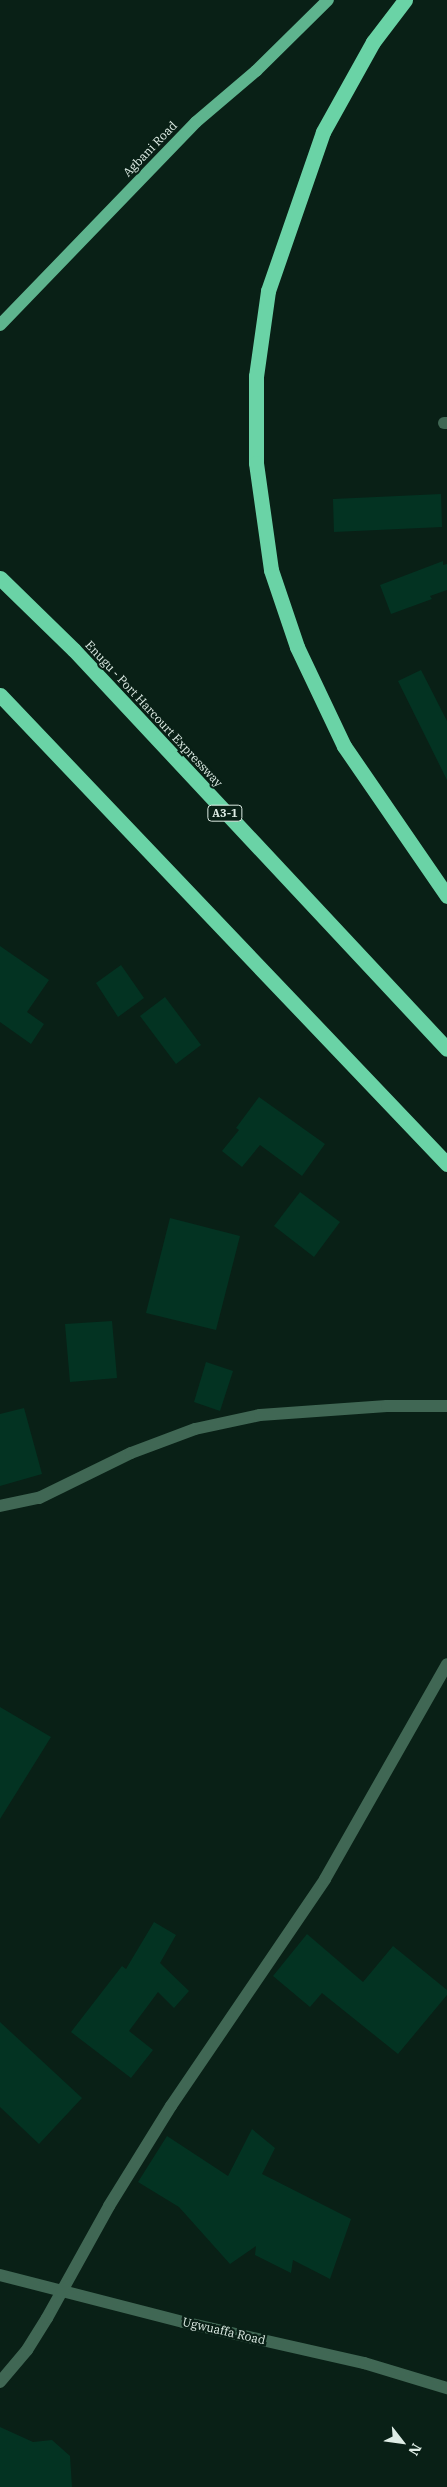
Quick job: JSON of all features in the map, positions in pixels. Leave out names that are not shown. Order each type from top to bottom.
[{"type":"highway","points":[[405,0],[346,86],[323,132],[268,291],[256,376],[256,463],[271,570],[297,647],[344,746],[447,896]]},
{"type":"highway","name":"Enugu - Port Harcourt Expressway","points":[[0,578],[74,650],[447,1050]]},
{"type":"highway","points":[[0,695],[447,1164]]},
{"type":"main road","name":"Agbani Road","points":[[0,325],[196,122],[256,71],[328,0]]},
{"type":"street","points":[[0,1506],[40,1498],[131,1453],[195,1429],[260,1415],[387,1406],[447,1406]]},
{"type":"street","points":[[0,2382],[27,2350],[108,2206],[171,2106],[325,1878],[369,1806],[447,1664]]},
{"type":"street","name":"Ugwuaffa Road","points":[[0,2275],[62,2289],[183,2322],[364,2363],[447,2388]]},
{"type":"building","points":[[441,494],[442,527],[334,532],[333,499]]},
{"type":"building","points":[[443,561],[443,565],[447,564],[447,590],[430,596],[432,599],[391,614],[380,585]]},
{"type":"building","points":[[421,670],[447,721],[447,780],[398,681]]},
{"type":"building","points":[[0,946],[49,980],[27,1012],[44,1024],[31,1044],[0,1022]]},
{"type":"building","points":[[121,965],[144,998],[118,1017],[96,983]]},
{"type":"building","points":[[165,997],[201,1045],[176,1064],[140,1016]]},
{"type":"building","points":[[259,1097],[325,1144],[302,1176],[260,1145],[242,1167],[222,1151],[239,1130],[236,1128]]},
{"type":"building","points":[[300,1192],[340,1222],[314,1257],[274,1226]]},
{"type":"building","points":[[170,1218],[240,1236],[216,1330],[146,1313]]},
{"type":"building","points":[[112,1321],[117,1378],[70,1382],[65,1324]]},
{"type":"building","points":[[206,1362],[233,1371],[220,1411],[194,1402]]},
{"type":"building","points":[[24,1408],[42,1474],[0,1486],[0,1414]]},
{"type":"building","points":[[0,1707],[51,1737],[0,1819]]},
{"type":"building","points":[[154,1922],[176,1935],[160,1963],[189,1991],[174,2008],[158,1992],[129,2031],[153,2050],[131,2078],[71,2032],[122,1966],[126,1969]]},
{"type":"building","points":[[307,1934],[363,1982],[393,1946],[447,1990],[447,1995],[398,2054],[322,1993],[310,2007],[273,1976]]},
{"type":"building","points":[[0,2022],[82,2098],[39,2144],[0,2107]]},
{"type":"building","points":[[252,2129],[275,2148],[262,2174],[351,2219],[330,2279],[293,2260],[291,2273],[255,2255],[256,2246],[230,2264],[179,2207],[138,2182],[167,2136],[228,2176]]},
{"type":"building","points":[[0,2427],[33,2442],[52,2440],[70,2456],[72,2487],[0,2487]]}]
